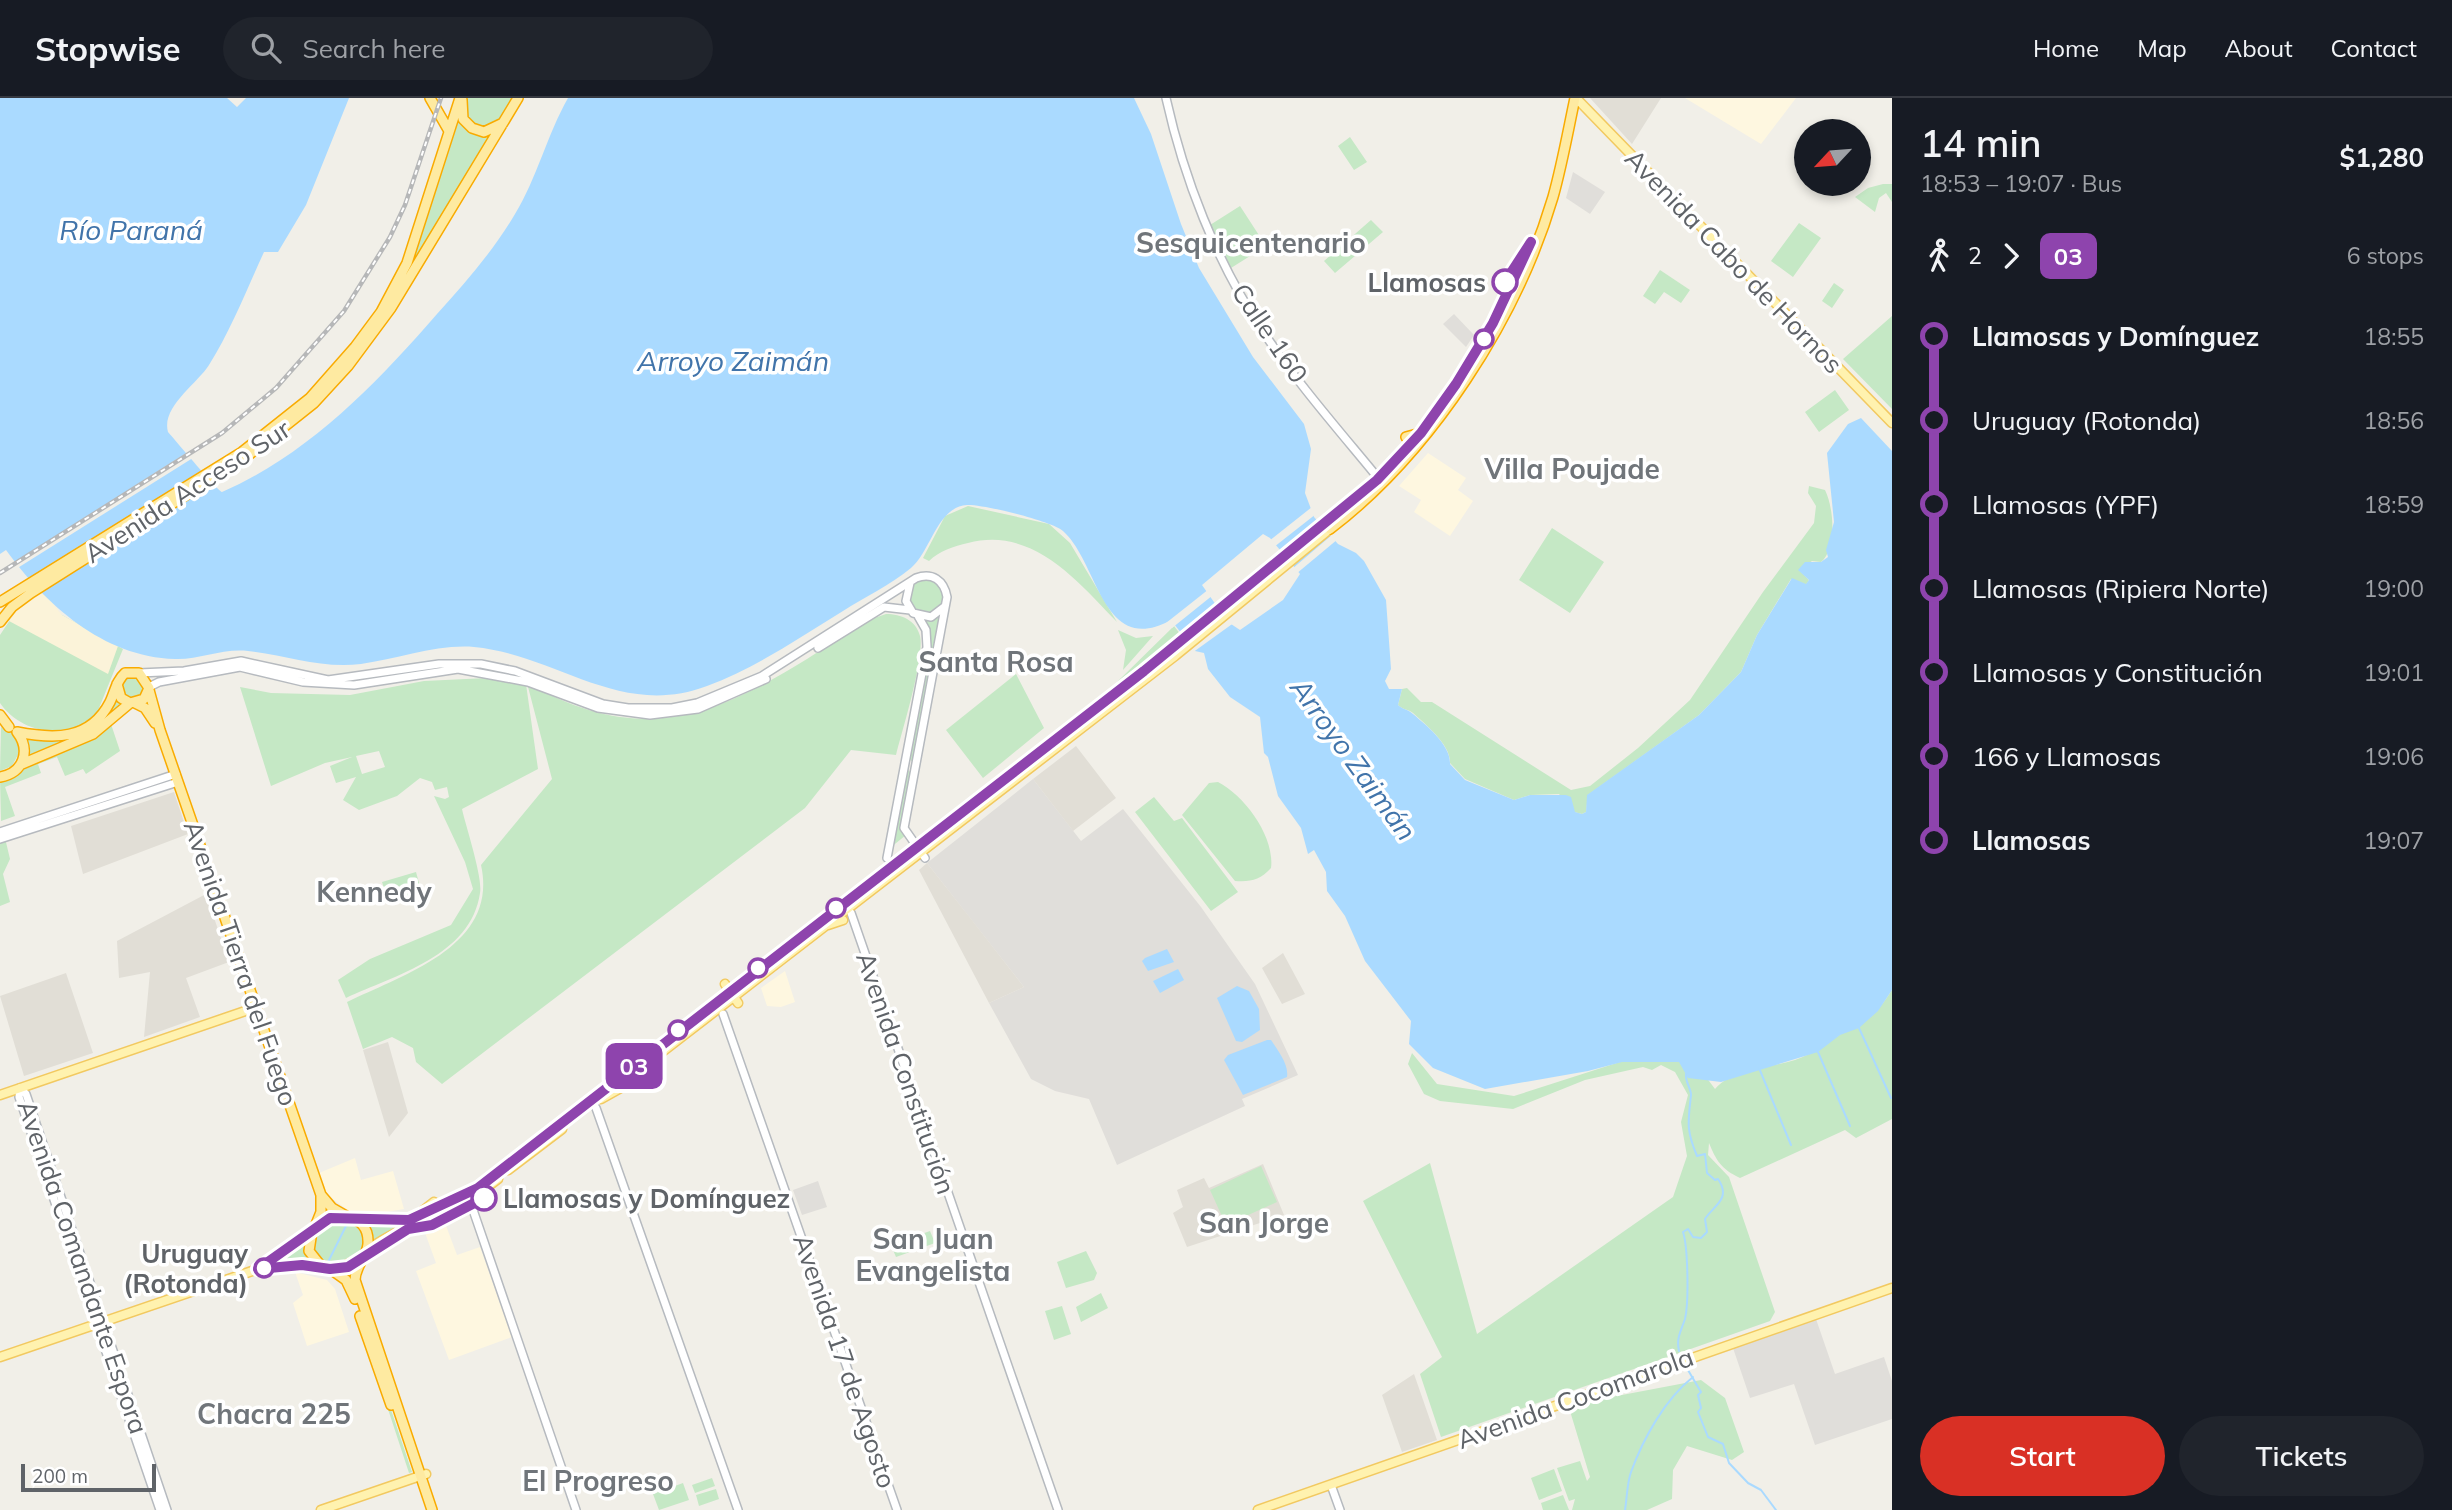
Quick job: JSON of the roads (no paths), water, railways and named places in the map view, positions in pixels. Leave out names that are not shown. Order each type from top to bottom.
[{"type":"highway","points":[[430,98],[449,131]]},
{"type":"highway","points":[[482,160],[518,103],[525,98]]},
{"type":"highway","points":[[1328,526],[1341,510],[1393,465],[1421,433],[1456,384],[1493,323],[1531,242],[1548,194],[1574,98]]},
{"type":"highway","points":[[1340,522],[1410,453],[1497,326],[1529,262],[1552,197],[1574,98]]},
{"type":"highway","points":[[461,103],[463,119],[478,131],[492,131],[506,121]]},
{"type":"highway","name":"Avenida Acceso Sur","points":[[211,475],[262,438],[310,398],[355,347],[381,312],[407,263],[449,131],[461,103]]},
{"type":"highway","name":"Avenida Acceso Sur","points":[[0,602],[29,590],[211,475],[267,444],[293,422],[348,366],[404,288],[518,103]]},
{"type":"highway","points":[[1513,267],[1531,242]]},
{"type":"highway","points":[[1437,417],[1448,412]]},
{"type":"highway","points":[[1406,437],[1421,433]]},
{"type":"highway","points":[[1407,464],[1410,453]]},
{"type":"highway","points":[[1341,510],[1350,493]]},
{"type":"highway","points":[[1328,526],[1363,510]]},
{"type":"highway","name":"Avenida Acceso Sur","points":[[0,622],[29,590]]},
{"type":"highway","points":[[0,778],[13,773],[22,764],[93,734],[132,703],[144,699],[149,688],[139,673],[125,673],[101,716],[82,730],[52,738],[9,728]]},
{"type":"highway","points":[[117,684],[118,694],[132,703]]},
{"type":"highway","name":"Avenida Tierra del Fuego","points":[[149,688],[160,730],[321,1195],[321,1212],[313,1229]]},
{"type":"highway","name":"Avenida Tierra del Fuego","points":[[132,703],[149,712],[160,730]]},
{"type":"highway","points":[[0,715],[25,747],[22,764]]},
{"type":"highway","points":[[321,1195],[332,1208],[350,1217],[367,1233],[365,1254],[355,1280],[377,1340],[426,1510]]},
{"type":"highway","points":[[350,1217],[330,1218],[313,1229],[309,1251],[326,1268],[346,1280],[432,1510]]},
{"type":"highway","points":[[326,1268],[348,1267],[365,1254]]},
{"type":"main road","name":"Calle 160","points":[[1166,98],[1194,193],[1241,295],[1262,331],[1374,473]]},
{"type":"main road","name":"Avenida Cabo de Hornos","points":[[1574,98],[1892,423]]},
{"type":"main road","points":[[350,1217],[409,1220],[470,1193],[601,1099],[731,993],[1184,642],[1328,526]]},
{"type":"main road","points":[[139,673],[184,671],[233,661],[328,680],[439,664],[481,664],[515,671],[603,704],[628,708],[672,708],[705,701],[762,676],[923,576],[938,579],[947,593],[937,664],[904,828],[918,849]]},
{"type":"main road","points":[[910,610],[905,596],[911,583]]},
{"type":"main road","points":[[918,616],[937,615],[945,605]]},
{"type":"main road","points":[[149,688],[159,682],[234,667],[331,686],[458,669],[528,681],[598,708],[634,714],[673,713],[698,709],[765,680],[879,609],[890,606],[910,610],[918,616],[926,630],[927,648],[887,858]]},
{"type":"main road","points":[[1068,731],[1079,719],[1184,642]]},
{"type":"main road","points":[[0,832],[177,778]]},
{"type":"main road","points":[[0,839],[177,778]]},
{"type":"main road","points":[[365,1254],[408,1226],[469,1200],[658,1046],[819,929],[918,849]]},
{"type":"main road","name":"Avenida Constitución","points":[[851,913],[1058,1510]]},
{"type":"main road","points":[[819,929],[843,920]]},
{"type":"main road","points":[[0,1095],[257,1007]]},
{"type":"main road","name":"Avenida 17 de Agosto","points":[[723,1014],[897,1510]]},
{"type":"main road","points":[[638,1052],[658,1046]]},
{"type":"main road","points":[[601,1099],[626,1085]]},
{"type":"main road","name":"Avenida Comandante Espora","points":[[20,1088],[19,1097],[167,1510]]},
{"type":"main road","points":[[596,1108],[738,1510]]},
{"type":"main road","points":[[417,1216],[434,1202]]},
{"type":"main road","points":[[472,1207],[576,1510]]},
{"type":"main road","points":[[258,1269],[313,1229]]},
{"type":"main road","points":[[0,1357],[258,1269],[302,1265],[326,1268]]},
{"type":"main road","name":"Avenida Cocomarola","points":[[1258,1510],[1892,1288]]},
{"type":"main road","name":"Avenida Comandante Espora","points":[[101,1323],[160,1510]]},
{"type":"main road","points":[[321,1510],[418,1477]]},
{"type":"main road","points":[[1331,1485],[1340,1510]]},
{"type":"water","name":"Arroyo Zaimán","points":[[0,98],[227,98],[237,107],[246,98],[349,98],[306,205],[278,252],[264,252],[217,352],[204,372],[181,396],[167,423],[168,432],[222,492],[284,458],[339,415],[390,366],[458,290],[515,214],[568,98],[1134,98],[1151,134],[1181,224],[1199,268],[1253,357],[1304,424],[1311,449],[1305,493],[1314,517],[1338,544],[1356,553],[1364,561],[1386,600],[1391,669],[1385,681],[1389,689],[1402,689],[1398,705],[1411,712],[1437,736],[1446,750],[1450,764],[1465,780],[1514,800],[1530,795],[1566,795],[1571,797],[1575,812],[1586,812],[1587,795],[1699,715],[1741,672],[1757,635],[1792,578],[1806,584],[1809,580],[1798,570],[1805,562],[1821,562],[1828,557],[1826,550],[1834,522],[1827,453],[1848,424],[1861,418],[1892,451],[1892,990],[1878,1011],[1859,1028],[1840,1035],[1818,1052],[1721,1082],[1688,1078],[1679,1062],[1622,1062],[1588,1071],[1485,1089],[1433,1068],[1409,1044],[1411,1021],[1365,961],[1345,916],[1327,891],[1326,872],[1314,850],[1308,854],[1301,828],[1278,796],[1268,757],[1264,753],[1260,717],[1230,697],[1208,669],[1204,653],[1195,651],[1171,620],[1148,628],[1130,627],[1116,617],[1075,546],[1063,531],[1032,518],[1001,510],[967,505],[948,513],[918,560],[895,580],[743,670],[707,686],[675,694],[646,695],[617,690],[504,652],[474,647],[446,648],[346,665],[239,651],[184,659],[149,656],[124,649],[78,624],[39,590],[6,550],[0,554]],"holes":[[[1263,534],[1270,538],[1300,574],[1283,600],[1240,630],[1228,622],[1202,585]]]},
{"type":"water","points":[[1167,949],[1174,962],[1148,971],[1142,961]]},
{"type":"water","points":[[1178,969],[1184,980],[1160,993],[1153,981]]},
{"type":"water","points":[[1237,986],[1249,991],[1259,1009],[1260,1030],[1242,1042],[1236,1041],[1217,998]]},
{"type":"water","points":[[1271,1040],[1282,1058],[1287,1077],[1243,1095],[1224,1060],[1228,1055]]},
{"type":"waterway","points":[[1859,1028],[1891,1098]]},
{"type":"waterway","points":[[1818,1052],[1850,1126]]},
{"type":"waterway","points":[[1759,1068],[1791,1145]]},
{"type":"waterway","points":[[1679,1351],[1687,1300],[1687,1262],[1683,1232],[1688,1229],[1693,1237],[1701,1238],[1707,1232],[1705,1219],[1720,1202],[1723,1192],[1718,1179],[1715,1180],[1707,1173],[1705,1154],[1697,1156],[1691,1139],[1691,1095],[1686,1074]]},
{"type":"waterway","points":[[328,1262],[349,1220]]},
{"type":"waterway","points":[[1685,1365],[1701,1392],[1698,1395],[1701,1408],[1698,1412],[1708,1437],[1723,1444],[1729,1463],[1748,1483],[1761,1490],[1776,1510]]},
{"type":"waterway","points":[[1625,1510],[1630,1476],[1642,1446],[1664,1408],[1693,1377]]},
{"type":"railway","points":[[0,573],[222,433],[276,388],[344,311],[390,237],[405,205],[441,98]]},
{"type":"place","name":"Llamosas","points":[[1505,282]]},
{"type":"place","name":"Llamosas y Domínguez","points":[[484,1198]]},
{"type":"place","name":"Uruguay (Rotonda)","points":[[264,1268]]},
{"type":"district","name":"Sesquicentenario","points":[[1251,242]]},
{"type":"district","name":"Villa Poujade","points":[[1572,468]]},
{"type":"district","name":"Santa Rosa","points":[[996,661]]},
{"type":"district","name":"Kennedy","points":[[374,891]]},
{"type":"district","name":"San Jorge","points":[[1264,1222]]},
{"type":"district","name":"San Juan Evangelista","points":[[933,1254]]},
{"type":"district","name":"Chacra 225","points":[[274,1413]]},
{"type":"district","name":"El Progreso","points":[[598,1480]]},
{"type":"water label","name":"Río Paraná","points":[[131,229]]}]
